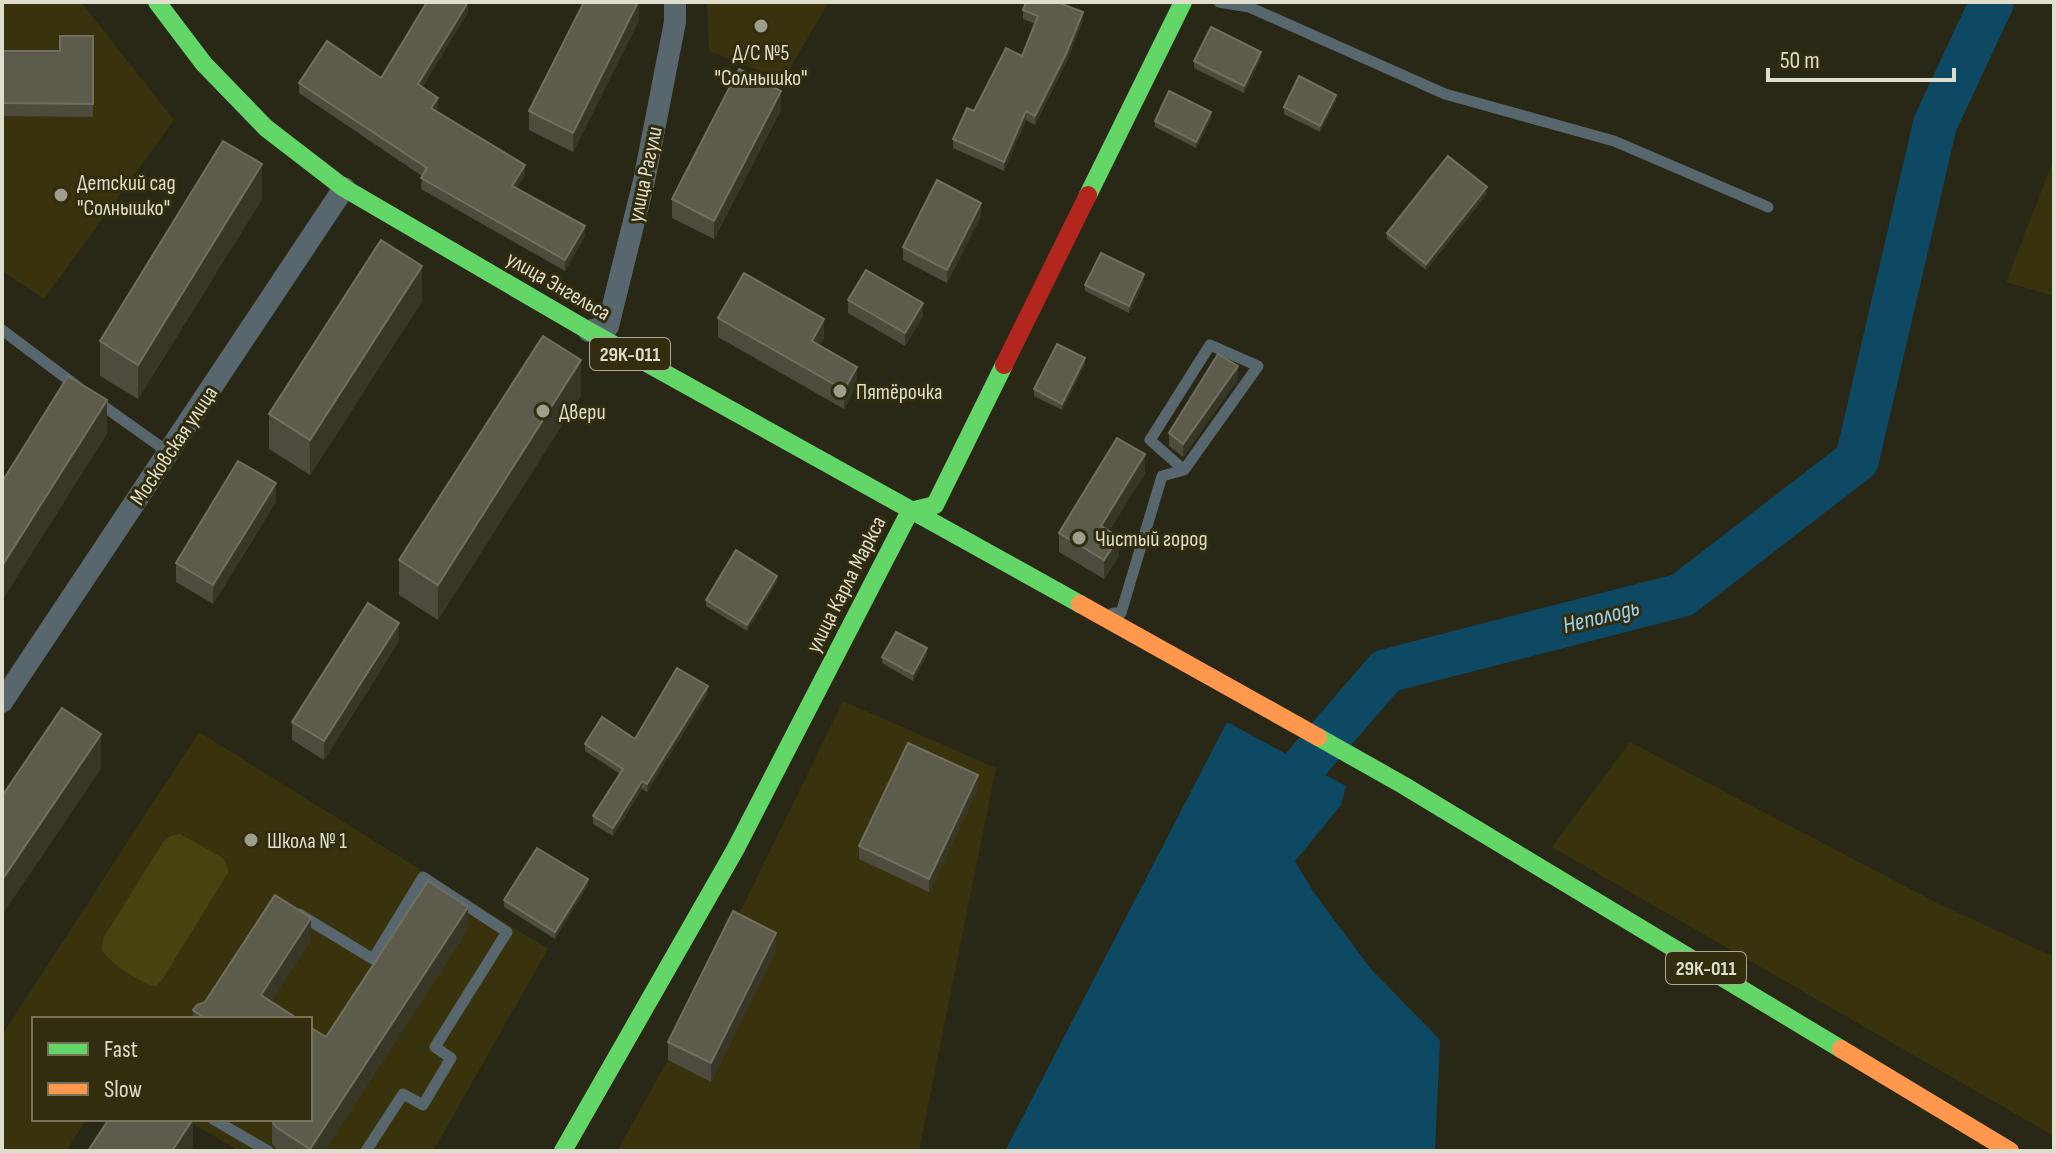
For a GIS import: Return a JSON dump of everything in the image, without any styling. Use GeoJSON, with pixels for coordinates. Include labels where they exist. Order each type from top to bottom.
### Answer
{"type":"FeatureCollection","features":[{"type":"Feature","properties":{"kind":"main road","name":"улица Энгельса"},"geometry":{"type":"LineString","coordinates":[[157,2],[204,64],[266,128],[344,188],[589,331],[1403,785],[2010,1151]]}},
{"type":"Feature","properties":{"kind":"main road","name":"улица Карла Маркса"},"geometry":{"type":"LineString","coordinates":[[563,1151],[735,850],[910,511],[935,505],[1183,2]]}},
{"type":"Feature","properties":{"kind":"street","name":"улица Рагули"},"geometry":{"type":"LineString","coordinates":[[589,331],[608,326],[644,181],[675,22],[675,2]]}},
{"type":"Feature","properties":{"kind":"street","name":"Московская улица"},"geometry":{"type":"LineString","coordinates":[[2,702],[344,188]]}},
{"type":"Feature","properties":{"kind":"lane"},"geometry":{"type":"LineString","coordinates":[[1219,2],[1249,7],[1445,94],[1614,141],[1768,207]]}},
{"type":"Feature","properties":{"kind":"lane"},"geometry":{"type":"LineString","coordinates":[[2,330],[168,452]]}},
{"type":"Feature","properties":{"kind":"lane"},"geometry":{"type":"LineString","coordinates":[[1097,614],[1121,613],[1162,476],[1184,470],[1258,366],[1210,345],[1150,440],[1184,470]]}},
{"type":"Feature","properties":{"kind":"lane"},"geometry":{"type":"LineString","coordinates":[[288,908],[373,959],[423,877],[507,932],[435,1047],[451,1058],[423,1105],[403,1094],[366,1151]]}},
{"type":"Feature","properties":{"kind":"lane"},"geometry":{"type":"LineString","coordinates":[[216,1121],[268,1151]]}},
{"type":"Feature","properties":{"kind":"shaded area","name":"Детский сад \"Солнышко\""},"geometry":{"type":"Polygon","coordinates":[[[2,2],[81,2],[174,120],[44,299],[2,271],[2,2]]]}},
{"type":"Feature","properties":{"kind":"shaded area","name":"Д/С №5 \"Солнышко\""},"geometry":{"type":"Polygon","coordinates":[[[707,2],[829,2],[783,80],[709,51],[707,2]]]}},
{"type":"Feature","properties":{"kind":"shaded area"},"geometry":{"type":"Polygon","coordinates":[[[2054,159],[2054,296],[2006,282],[2054,159]]]}},
{"type":"Feature","properties":{"kind":"shaded area"},"geometry":{"type":"Polygon","coordinates":[[[843,701],[996,768],[919,1151],[617,1151],[668,1060],[843,701]]]}},
{"type":"Feature","properties":{"kind":"shaded area","name":"Школа № 1"},"geometry":{"type":"Polygon","coordinates":[[[199,732],[548,949],[433,1151],[239,1151],[188,1121],[312,1121],[312,1017],[32,1017],[32,1121],[86,1121],[66,1151],[2,1151],[2,1035],[199,732]]]}},
{"type":"Feature","properties":{"kind":"shaded area"},"geometry":{"type":"Polygon","coordinates":[[[1630,742],[1939,904],[2054,957],[2054,1136],[1552,847],[1630,742]]]}},
{"type":"Feature","properties":{"kind":"shaded area"},"geometry":{"type":"Polygon","coordinates":[[[180,834],[223,858],[229,871],[156,986],[119,967],[106,956],[102,944],[163,842],[180,834]]]}},
{"type":"Feature","properties":{"kind":"water"},"geometry":{"type":"Polygon","coordinates":[[[1227,722],[1346,786],[1341,805],[1295,861],[1312,890],[1370,968],[1440,1040],[1435,1151],[1005,1151],[1227,722]]]}},
{"type":"Feature","properties":{"kind":"building"},"geometry":{"type":"Polygon","coordinates":[[[427,2],[468,2],[418,84],[438,98],[431,108],[525,165],[512,186],[585,226],[565,260],[421,178],[427,168],[299,83],[327,41],[381,78],[427,2]]]}},
{"type":"Feature","properties":{"kind":"building"},"geometry":{"type":"Polygon","coordinates":[[[584,2],[638,2],[573,133],[529,111],[584,2]]]}},
{"type":"Feature","properties":{"kind":"building"},"geometry":{"type":"Polygon","coordinates":[[[1026,2],[1057,2],[1083,12],[1035,116],[1026,111],[1004,162],[953,139],[967,108],[974,111],[1006,48],[1022,56],[1038,16],[1023,10],[1026,2]]]}},
{"type":"Feature","properties":{"kind":"building"},"geometry":{"type":"Polygon","coordinates":[[[1211,27],[1261,52],[1244,86],[1194,61],[1211,27]]]}},
{"type":"Feature","properties":{"kind":"building"},"geometry":{"type":"Polygon","coordinates":[[[60,36],[93,36],[93,104],[2,103],[2,51],[60,51],[60,36]]]}},
{"type":"Feature","properties":{"kind":"building"},"geometry":{"type":"Polygon","coordinates":[[[739,69],[781,91],[714,221],[672,199],[739,69]]]}},
{"type":"Feature","properties":{"kind":"building"},"geometry":{"type":"Polygon","coordinates":[[[1299,76],[1336,95],[1320,126],[1284,107],[1299,76]]]}},
{"type":"Feature","properties":{"kind":"building"},"geometry":{"type":"Polygon","coordinates":[[[1169,91],[1211,112],[1196,142],[1155,121],[1169,91]]]}},
{"type":"Feature","properties":{"kind":"building"},"geometry":{"type":"Polygon","coordinates":[[[223,141],[262,164],[138,365],[100,341],[223,141]]]}},
{"type":"Feature","properties":{"kind":"building"},"geometry":{"type":"Polygon","coordinates":[[[1448,156],[1487,187],[1426,264],[1387,233],[1448,156]]]}},
{"type":"Feature","properties":{"kind":"building"},"geometry":{"type":"Polygon","coordinates":[[[937,180],[981,203],[947,270],[903,247],[937,180]]]}},
{"type":"Feature","properties":{"kind":"building"},"geometry":{"type":"Polygon","coordinates":[[[381,240],[422,266],[310,440],[269,414],[381,240]]]}},
{"type":"Feature","properties":{"kind":"building"},"geometry":{"type":"Polygon","coordinates":[[[1101,253],[1144,274],[1129,306],[1085,285],[1101,253]]]}},
{"type":"Feature","properties":{"kind":"building"},"geometry":{"type":"Polygon","coordinates":[[[866,270],[923,303],[905,333],[848,300],[866,270]]]}},
{"type":"Feature","properties":{"kind":"building"},"geometry":{"type":"Polygon","coordinates":[[[744,273],[824,319],[812,341],[857,367],[844,390],[718,318],[744,273]]]}},
{"type":"Feature","properties":{"kind":"building"},"geometry":{"type":"Polygon","coordinates":[[[543,336],[581,360],[438,585],[399,560],[543,336]]]}},
{"type":"Feature","properties":{"kind":"building"},"geometry":{"type":"Polygon","coordinates":[[[1057,344],[1085,358],[1062,404],[1034,389],[1057,344]]]}},
{"type":"Feature","properties":{"kind":"building"},"geometry":{"type":"Polygon","coordinates":[[[1218,354],[1238,366],[1183,444],[1169,433],[1218,354]]]}},
{"type":"Feature","properties":{"kind":"building"},"geometry":{"type":"Polygon","coordinates":[[[68,376],[107,400],[2,566],[2,482],[68,376]]]}},
{"type":"Feature","properties":{"kind":"building"},"geometry":{"type":"Polygon","coordinates":[[[1117,438],[1145,454],[1101,526],[1119,537],[1104,560],[1059,533],[1117,438]]]}},
{"type":"Feature","properties":{"kind":"building"},"geometry":{"type":"Polygon","coordinates":[[[238,461],[276,483],[213,585],[176,563],[238,461]]]}},
{"type":"Feature","properties":{"kind":"building"},"geometry":{"type":"Polygon","coordinates":[[[736,550],[777,576],[747,625],[706,600],[736,550]]]}},
{"type":"Feature","properties":{"kind":"building"},"geometry":{"type":"Polygon","coordinates":[[[368,603],[399,623],[324,741],[292,722],[368,603]]]}},
{"type":"Feature","properties":{"kind":"building"},"geometry":{"type":"Polygon","coordinates":[[[896,632],[927,648],[913,674],[882,657],[896,632]]]}},
{"type":"Feature","properties":{"kind":"building"},"geometry":{"type":"Polygon","coordinates":[[[677,668],[708,686],[647,784],[642,781],[613,828],[593,816],[623,769],[585,744],[602,717],[635,739],[677,668]]]}},
{"type":"Feature","properties":{"kind":"building"},"geometry":{"type":"Polygon","coordinates":[[[62,708],[101,734],[2,880],[2,796],[62,708]]]}},
{"type":"Feature","properties":{"kind":"building"},"geometry":{"type":"Polygon","coordinates":[[[908,743],[978,775],[929,879],[859,846],[908,743]]]}},
{"type":"Feature","properties":{"kind":"building"},"geometry":{"type":"Polygon","coordinates":[[[537,848],[588,879],[555,932],[504,900],[537,848]]]}},
{"type":"Feature","properties":{"kind":"building"},"geometry":{"type":"Polygon","coordinates":[[[428,881],[468,907],[310,1149],[276,1127],[272,1121],[312,1121],[312,1028],[326,1037],[428,881]]]}},
{"type":"Feature","properties":{"kind":"building"},"geometry":{"type":"Polygon","coordinates":[[[275,895],[311,918],[261,995],[295,1017],[203,1017],[193,1010],[205,1002],[275,895]]]}},
{"type":"Feature","properties":{"kind":"building"},"geometry":{"type":"Polygon","coordinates":[[[733,911],[776,933],[711,1063],[668,1042],[733,911]]]}},
{"type":"Feature","properties":{"kind":"building"},"geometry":{"type":"Polygon","coordinates":[[[108,1121],[192,1121],[172,1151],[88,1151],[108,1121]]]}},
{"type":"Feature","properties":{"kind":"waterway","name":"Неполодь"},"geometry":{"type":"LineString","coordinates":[[1266,810],[1386,671],[1682,595],[1857,460],[1935,124],[1992,2]]}},
{"type":"Feature","properties":{"kind":"traffic: fast"},"geometry":{"type":"LineString","coordinates":[[157,2],[204,64],[266,128],[344,188],[589,331],[1080,604]]}},
{"type":"Feature","properties":{"kind":"traffic: fast"},"geometry":{"type":"LineString","coordinates":[[1088,195],[1183,2]]}},
{"type":"Feature","properties":{"kind":"traffic: fast"},"geometry":{"type":"LineString","coordinates":[[563,1151],[735,850],[910,511],[935,505],[1004,365]]}},
{"type":"Feature","properties":{"kind":"traffic: fast"},"geometry":{"type":"LineString","coordinates":[[1318,737],[1841,1049]]}},
{"type":"Feature","properties":{"kind":"traffic: slow"},"geometry":{"type":"LineString","coordinates":[[1080,604],[1318,737]]}},
{"type":"Feature","properties":{"kind":"traffic: slow"},"geometry":{"type":"LineString","coordinates":[[1841,1049],[2010,1151]]}},
{"type":"Feature","properties":{"kind":"traffic: jam"},"geometry":{"type":"LineString","coordinates":[[1004,365],[1088,195]]}},
{"type":"Feature","properties":{"kind":"place","name":"Д/С №5 \"Солнышко\""},"geometry":{"type":"Point","coordinates":[761,26]}},
{"type":"Feature","properties":{"kind":"place","name":"Детский сад \"Солнышко\""},"geometry":{"type":"Point","coordinates":[61,195]}},
{"type":"Feature","properties":{"kind":"place","name":"Пятёрочка"},"geometry":{"type":"Point","coordinates":[840,391]}},
{"type":"Feature","properties":{"kind":"place","name":"Двери"},"geometry":{"type":"Point","coordinates":[543,411]}},
{"type":"Feature","properties":{"kind":"place","name":"Чистый город"},"geometry":{"type":"Point","coordinates":[1079,538]}},
{"type":"Feature","properties":{"kind":"place","name":"Школа № 1"},"geometry":{"type":"Point","coordinates":[251,840]}}]}
